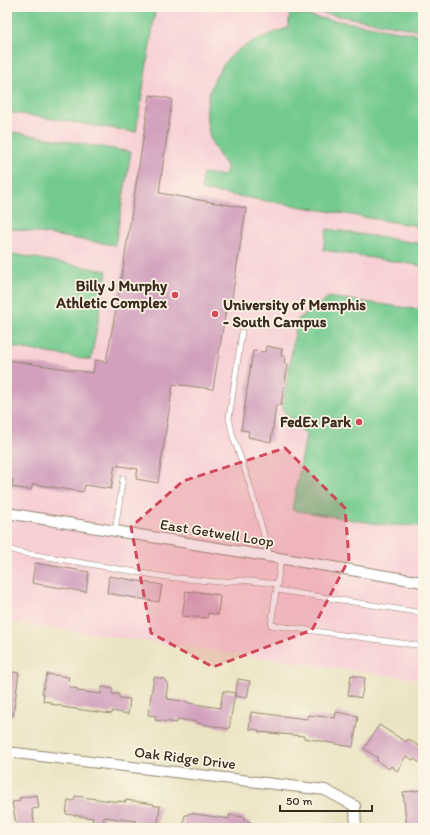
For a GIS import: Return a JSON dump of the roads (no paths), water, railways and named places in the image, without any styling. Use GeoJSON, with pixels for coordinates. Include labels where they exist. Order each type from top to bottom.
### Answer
{"type":"FeatureCollection","features":[{"type":"Feature","properties":{"kind":"street","name":"East Getwell Loop"},"geometry":{"type":"LineString","coordinates":[[8,514],[423,582]]}},
{"type":"Feature","properties":{"kind":"street","name":"Oak Ridge Drive"},"geometry":{"type":"LineString","coordinates":[[7,752],[325,790],[356,806],[356,828]]}},
{"type":"Feature","properties":{"kind":"lane"},"geometry":{"type":"LineString","coordinates":[[242,332],[229,418],[233,437],[249,482],[270,557]]}},
{"type":"Feature","properties":{"kind":"lane"},"geometry":{"type":"LineString","coordinates":[[115,531],[123,478]]}},
{"type":"Feature","properties":{"kind":"lane"},"geometry":{"type":"LineString","coordinates":[[7,532],[8,514]]}},
{"type":"Feature","properties":{"kind":"lane"},"geometry":{"type":"LineString","coordinates":[[7,545],[10,549],[18,552],[166,577],[220,582],[241,580],[278,584]]}},
{"type":"Feature","properties":{"kind":"lane"},"geometry":{"type":"LineString","coordinates":[[281,558],[271,625],[423,646]]}},
{"type":"Feature","properties":{"kind":"lane"},"geometry":{"type":"LineString","coordinates":[[277,590],[423,613]]}},
{"type":"Feature","properties":{"kind":"place","name":"Billy J Murphy Athletic Complex"},"geometry":{"type":"Point","coordinates":[175,295]}},
{"type":"Feature","properties":{"kind":"place","name":"University of Memphis - South Campus"},"geometry":{"type":"Point","coordinates":[215,314]}},
{"type":"Feature","properties":{"kind":"place","name":"FedEx Park"},"geometry":{"type":"Point","coordinates":[359,422]}}]}
